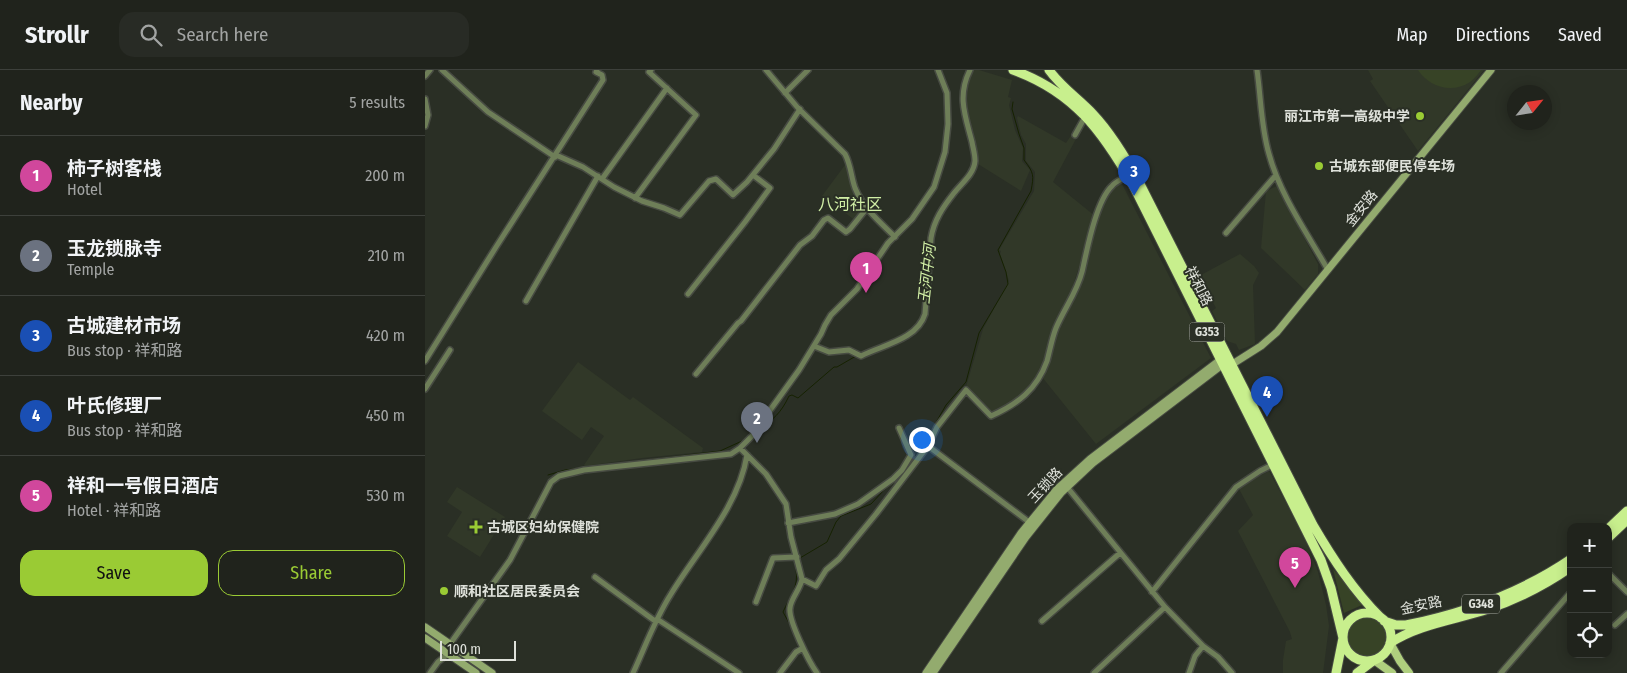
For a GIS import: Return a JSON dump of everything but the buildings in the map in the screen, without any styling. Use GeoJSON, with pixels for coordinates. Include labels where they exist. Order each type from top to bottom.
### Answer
{"type":"FeatureCollection","features":[{"type":"Feature","properties":{"kind":"highway","name":"祥和路"},"geometry":{"type":"LineString","coordinates":[[1013,70],[1024,72],[1065,98],[1086,116],[1108,142],[1128,175],[1323,543],[1352,586],[1383,619]]}},
{"type":"Feature","properties":{"kind":"highway","name":"祥和路"},"geometry":{"type":"LineString","coordinates":[[1049,71],[1093,114],[1119,147],[1139,182],[1325,569],[1343,638]]}},
{"type":"Feature","properties":{"kind":"highway"},"geometry":{"type":"LineString","coordinates":[[1043,84],[1048,78],[1049,71]]}},
{"type":"Feature","properties":{"kind":"highway"},"geometry":{"type":"LineString","coordinates":[[1612,525],[1627,511]]}},
{"type":"Feature","properties":{"kind":"highway"},"geometry":{"type":"LineString","coordinates":[[1612,534],[1627,520]]}},
{"type":"Feature","properties":{"kind":"highway","name":"金安路"},"geometry":{"type":"LineString","coordinates":[[1383,619],[1392,624],[1405,625],[1486,603],[1524,587],[1567,561]]}},
{"type":"Feature","properties":{"kind":"highway","name":"金安路"},"geometry":{"type":"LineString","coordinates":[[1390,644],[1401,636],[1418,629],[1488,609],[1513,599],[1540,586],[1569,568]]}},
{"type":"Feature","properties":{"kind":"highway","name":"G348"},"geometry":{"type":"LineString","coordinates":[[1336,673],[1346,625],[1355,616],[1368,613],[1383,619]]}},
{"type":"Feature","properties":{"kind":"highway"},"geometry":{"type":"LineString","coordinates":[[1383,619],[1390,633],[1390,644]]}},
{"type":"Feature","properties":{"kind":"highway"},"geometry":{"type":"LineString","coordinates":[[1343,638],[1345,647],[1353,657],[1361,661],[1374,660]]}},
{"type":"Feature","properties":{"kind":"highway","name":"G348"},"geometry":{"type":"LineString","coordinates":[[1357,673],[1385,654],[1390,644]]}},
{"type":"Feature","properties":{"kind":"main road"},"geometry":{"type":"LineString","coordinates":[[1390,644],[1409,673]]}},
{"type":"Feature","properties":{"kind":"main road"},"geometry":{"type":"LineString","coordinates":[[1374,660],[1392,673]]}},
{"type":"Feature","properties":{"kind":"street"},"geometry":{"type":"LineString","coordinates":[[425,76],[430,70]]}},
{"type":"Feature","properties":{"kind":"street"},"geometry":{"type":"LineString","coordinates":[[442,70],[488,112],[555,156],[583,167],[635,198],[664,208],[679,216],[711,180],[716,179],[733,195],[753,175],[774,149],[799,109]]}},
{"type":"Feature","properties":{"kind":"street"},"geometry":{"type":"LineString","coordinates":[[425,361],[603,80],[602,75],[596,72],[597,70]]}},
{"type":"Feature","properties":{"kind":"street"},"geometry":{"type":"LineString","coordinates":[[635,198],[696,115],[649,72],[651,70]]}},
{"type":"Feature","properties":{"kind":"street"},"geometry":{"type":"LineString","coordinates":[[766,70],[799,109],[845,154],[854,186],[867,208],[895,236]]}},
{"type":"Feature","properties":{"kind":"street"},"geometry":{"type":"LineString","coordinates":[[785,93],[808,70]]}},
{"type":"Feature","properties":{"kind":"street"},"geometry":{"type":"LineString","coordinates":[[449,644],[511,560],[554,479],[585,470],[731,454],[753,435],[754,427],[768,413],[788,387],[815,346],[831,314],[857,289],[889,243],[912,219],[934,187],[946,142],[948,114],[947,92],[938,70]]}},
{"type":"Feature","properties":{"kind":"street"},"geometry":{"type":"LineString","coordinates":[[815,346],[829,352],[849,350],[861,356],[907,335],[920,326],[925,314],[933,227],[941,210],[970,173],[975,162],[975,154],[963,106],[965,80],[971,70]]}},
{"type":"Feature","properties":{"kind":"street"},"geometry":{"type":"LineString","coordinates":[[1257,70],[1266,145],[1276,175],[1328,270]]}},
{"type":"Feature","properties":{"kind":"street","name":"金安路"},"geometry":{"type":"LineString","coordinates":[[1226,361],[1261,346],[1271,337],[1491,70]]}},
{"type":"Feature","properties":{"kind":"street"},"geometry":{"type":"LineString","coordinates":[[526,302],[600,177],[667,88]]}},
{"type":"Feature","properties":{"kind":"street"},"geometry":{"type":"LineString","coordinates":[[425,99],[428,115],[425,126]]}},
{"type":"Feature","properties":{"kind":"street"},"geometry":{"type":"LineString","coordinates":[[1075,134],[1086,116]]}},
{"type":"Feature","properties":{"kind":"street"},"geometry":{"type":"LineString","coordinates":[[688,294],[770,188],[753,175]]}},
{"type":"Feature","properties":{"kind":"street"},"geometry":{"type":"LineString","coordinates":[[802,579],[816,586],[826,570],[839,559],[876,514],[928,446],[937,427],[966,390],[991,416],[1022,399],[1033,388],[1043,370],[1056,328],[1068,307],[1081,274],[1100,208],[1111,186],[1128,175]]}},
{"type":"Feature","properties":{"kind":"street"},"geometry":{"type":"LineString","coordinates":[[1226,232],[1276,175]]}},
{"type":"Feature","properties":{"kind":"street"},"geometry":{"type":"LineString","coordinates":[[697,374],[800,245],[814,234],[824,220],[828,218],[846,232],[867,208]]}},
{"type":"Feature","properties":{"kind":"street"},"geometry":{"type":"LineString","coordinates":[[425,389],[450,350]]}},
{"type":"Feature","properties":{"kind":"street","name":"玉锁路"},"geometry":{"type":"LineString","coordinates":[[933,673],[1025,537],[1047,509],[1093,463],[1226,361]]}},
{"type":"Feature","properties":{"kind":"street","name":"玉锁路"},"geometry":{"type":"LineString","coordinates":[[926,673],[1029,522],[1057,489],[1090,459],[1226,361]]}},
{"type":"Feature","properties":{"kind":"street"},"geometry":{"type":"LineString","coordinates":[[788,523],[842,512],[858,504],[893,479],[902,470],[911,455],[899,428]]}},
{"type":"Feature","properties":{"kind":"street"},"geometry":{"type":"LineString","coordinates":[[928,446],[1029,522]]}},
{"type":"Feature","properties":{"kind":"street"},"geometry":{"type":"LineString","coordinates":[[740,448],[762,470],[786,504],[788,523],[802,579],[801,586],[792,602],[791,618],[806,656],[817,673]]}},
{"type":"Feature","properties":{"kind":"street"},"geometry":{"type":"LineString","coordinates":[[633,673],[656,620],[685,572],[719,524],[745,469],[747,455]]}},
{"type":"Feature","properties":{"kind":"street"},"geometry":{"type":"LineString","coordinates":[[1153,592],[1236,486],[1274,464]]}},
{"type":"Feature","properties":{"kind":"street"},"geometry":{"type":"LineString","coordinates":[[1067,488],[1165,607],[1203,646],[1218,657],[1232,673]]}},
{"type":"Feature","properties":{"kind":"street"},"geometry":{"type":"LineString","coordinates":[[1042,621],[1120,553]]}},
{"type":"Feature","properties":{"kind":"street"},"geometry":{"type":"LineString","coordinates":[[756,602],[773,558],[797,558]]}},
{"type":"Feature","properties":{"kind":"street"},"geometry":{"type":"LineString","coordinates":[[595,577],[656,620],[739,673]]}},
{"type":"Feature","properties":{"kind":"street"},"geometry":{"type":"LineString","coordinates":[[1612,577],[1627,592]]}},
{"type":"Feature","properties":{"kind":"street"},"geometry":{"type":"LineString","coordinates":[[1501,673],[1567,597]]}},
{"type":"Feature","properties":{"kind":"street"},"geometry":{"type":"LineString","coordinates":[[1094,673],[1165,607]]}},
{"type":"Feature","properties":{"kind":"street"},"geometry":{"type":"LineString","coordinates":[[1615,625],[1627,614]]}},
{"type":"Feature","properties":{"kind":"street"},"geometry":{"type":"LineString","coordinates":[[425,627],[492,673]]}},
{"type":"Feature","properties":{"kind":"street"},"geometry":{"type":"LineString","coordinates":[[425,638],[476,673]]}},
{"type":"Feature","properties":{"kind":"street"},"geometry":{"type":"LineString","coordinates":[[1189,673],[1193,661],[1203,646]]}},
{"type":"Feature","properties":{"kind":"street"},"geometry":{"type":"LineString","coordinates":[[780,673],[796,652],[803,648]]}},
{"type":"Feature","properties":{"kind":"street"},"geometry":{"type":"LineString","coordinates":[[430,673],[438,662],[448,654]]}},
{"type":"Feature","properties":{"kind":"shaded area"},"geometry":{"type":"Polygon","coordinates":[[[973,70],[1012,80],[1008,97],[1011,98],[1009,105],[1015,130],[1023,148],[1022,161],[1030,170],[1021,191],[978,164],[964,95],[966,82],[973,70]]]}},
{"type":"Feature","properties":{"kind":"shaded area","name":"丽江市第一高级中学"},"geometry":{"type":"Polygon","coordinates":[[[1368,70],[1484,70],[1418,151],[1370,81],[1373,79],[1368,70]]]}},
{"type":"Feature","properties":{"kind":"shaded area"},"geometry":{"type":"Polygon","coordinates":[[[1018,116],[1066,143],[1072,134],[1077,137],[1053,182],[1095,216],[1067,305],[1051,335],[1043,364],[1033,383],[1020,397],[1005,407],[992,412],[966,387],[983,329],[1009,281],[1000,254],[1001,251],[999,250],[1034,191],[1035,172],[1026,161],[1026,144],[1021,135],[1018,116]]]}},
{"type":"Feature","properties":{"kind":"shaded area"},"geometry":{"type":"Polygon","coordinates":[[[845,165],[850,168],[856,191],[852,196],[865,208],[856,221],[822,196],[845,165]]]}},
{"type":"Feature","properties":{"kind":"shaded area"},"geometry":{"type":"Polygon","coordinates":[[[1121,182],[1211,358],[1096,444],[1042,377],[1050,362],[1057,328],[1077,293],[1101,211],[1111,188],[1121,182]]]}},
{"type":"Feature","properties":{"kind":"shaded area"},"geometry":{"type":"Polygon","coordinates":[[[1277,186],[1318,264],[1318,274],[1305,290],[1261,248],[1266,191],[1277,186]]]}},
{"type":"Feature","properties":{"kind":"shaded area"},"geometry":{"type":"Polygon","coordinates":[[[1240,254],[1259,273],[1253,285],[1255,344],[1239,350],[1236,344],[1227,341],[1212,311],[1216,308],[1199,276],[1240,254]]]}},
{"type":"Feature","properties":{"kind":"shaded area"},"geometry":{"type":"Polygon","coordinates":[[[578,362],[630,400],[633,397],[703,448],[702,452],[585,466],[604,436],[591,427],[582,440],[542,411],[578,362]]]}},
{"type":"Feature","properties":{"kind":"shaded area"},"geometry":{"type":"Polygon","coordinates":[[[1269,471],[1303,534],[1318,572],[1329,626],[1323,673],[1283,673],[1286,641],[1292,639],[1290,632],[1238,531],[1253,515],[1238,487],[1269,471]]]}},
{"type":"Feature","properties":{"kind":"shaded area","name":"古城区妇幼保健院"},"geometry":{"type":"Polygon","coordinates":[[[457,487],[505,517],[480,557],[447,536],[462,512],[447,502],[457,487]]]}},
{"type":"Feature","properties":{"kind":"green space"},"geometry":{"type":"Polygon","coordinates":[[[1418,70],[1481,70],[1470,82],[1463,86],[1449,88],[1441,87],[1428,81],[1418,70]]]}},
{"type":"Feature","properties":{"kind":"green space"},"geometry":{"type":"Polygon","coordinates":[[[1333,569],[1362,603],[1362,605],[1344,613],[1333,569]]]}},
{"type":"Feature","properties":{"kind":"green space"},"geometry":{"type":"Polygon","coordinates":[[[1370,617],[1377,620],[1383,626],[1386,637],[1385,645],[1377,654],[1370,657],[1362,657],[1355,654],[1347,645],[1346,633],[1349,626],[1358,618],[1370,617]]]}},
{"type":"Feature","properties":{"kind":"waterway","name":"玉河中河"},"geometry":{"type":"LineString","coordinates":[[961,91],[967,70]]}},
{"type":"Feature","properties":{"kind":"waterway"},"geometry":{"type":"LineString","coordinates":[[800,558],[827,542],[836,522],[841,516],[871,504],[884,490],[899,479],[922,447],[946,405],[966,382],[979,333],[1008,284],[998,250],[1032,186],[1033,178],[1030,168],[1024,160],[1024,148],[1012,109],[1013,102]]}},
{"type":"Feature","properties":{"kind":"waterway","name":"玉河中河"},"geometry":{"type":"LineString","coordinates":[[958,184],[970,170]]}},
{"type":"Feature","properties":{"kind":"waterway","name":"玉河中河"},"geometry":{"type":"LineString","coordinates":[[933,224],[938,211],[945,201]]}},
{"type":"Feature","properties":{"kind":"waterway","name":"玉河中河"},"geometry":{"type":"LineString","coordinates":[[916,324],[921,317]]}},
{"type":"Feature","properties":{"kind":"waterway","name":"玉河中河"},"geometry":{"type":"LineString","coordinates":[[862,353],[905,334],[914,327]]}},
{"type":"Feature","properties":{"kind":"waterway","name":"玉河中河"},"geometry":{"type":"LineString","coordinates":[[758,430],[777,415],[789,396],[792,395],[798,398],[834,367],[856,356]]}},
{"type":"Feature","properties":{"kind":"waterway","name":"玉河中河"},"geometry":{"type":"LineString","coordinates":[[548,475],[565,470],[720,451],[742,441],[749,435]]}},
{"type":"Feature","properties":{"kind":"waterway"},"geometry":{"type":"LineString","coordinates":[[794,632],[783,612],[795,587],[796,569]]}},
{"type":"Feature","properties":{"kind":"place","name":"丽江市第一高级中学"},"geometry":{"type":"Point","coordinates":[1420,116]}},
{"type":"Feature","properties":{"kind":"place","name":"古城东部便民停车场"},"geometry":{"type":"Point","coordinates":[1319,166]}},
{"type":"Feature","properties":{"kind":"place","name":"古城建材市场"},"geometry":{"type":"Point","coordinates":[1134,196]}},
{"type":"Feature","properties":{"kind":"place","name":"柿子树客栈"},"geometry":{"type":"Point","coordinates":[866,293]}},
{"type":"Feature","properties":{"kind":"place","name":"叶氏修理厂"},"geometry":{"type":"Point","coordinates":[1267,417]}},
{"type":"Feature","properties":{"kind":"place","name":"玉龙锁脉寺"},"geometry":{"type":"Point","coordinates":[757,443]}},
{"type":"Feature","properties":{"kind":"place","name":"古城区妇幼保健院"},"geometry":{"type":"Point","coordinates":[476,527]}},
{"type":"Feature","properties":{"kind":"place","name":"祥和一号假日酒店"},"geometry":{"type":"Point","coordinates":[1295,588]}},
{"type":"Feature","properties":{"kind":"place","name":"顺和社区居民委员会"},"geometry":{"type":"Point","coordinates":[444,591]}},
{"type":"Feature","properties":{"kind":"district","name":"八河社区"},"geometry":{"type":"Point","coordinates":[850,204]}}]}
